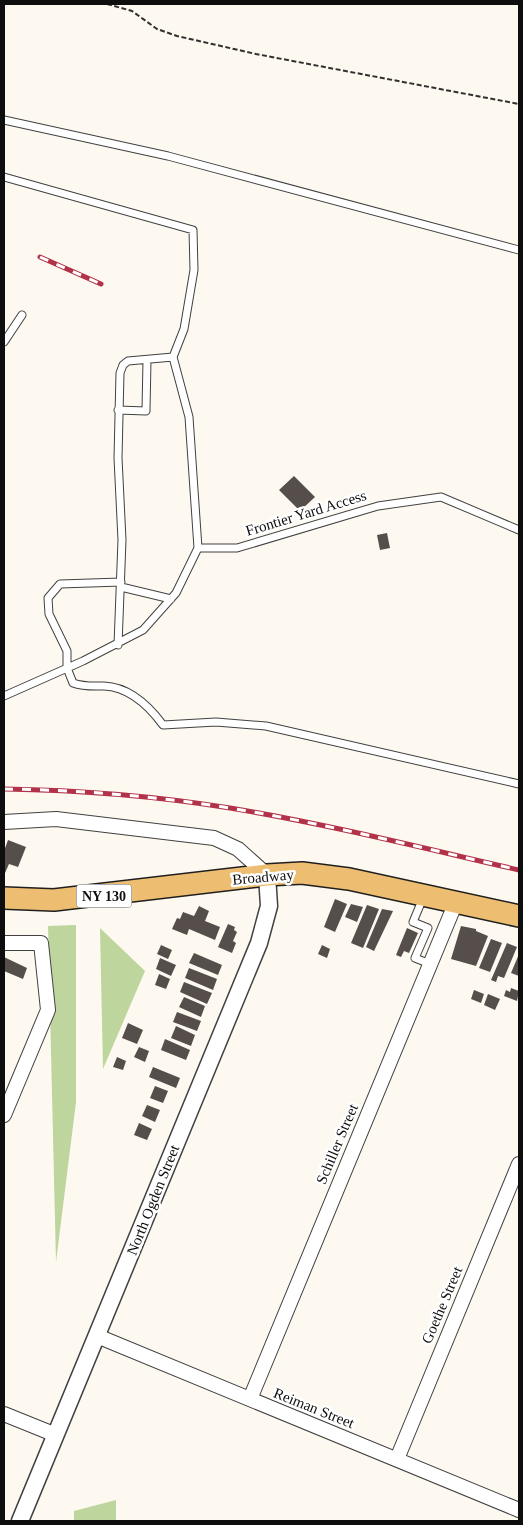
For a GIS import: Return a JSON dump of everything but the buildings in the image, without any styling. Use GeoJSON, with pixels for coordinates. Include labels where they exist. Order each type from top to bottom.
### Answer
{"type":"FeatureCollection","features":[{"type":"Feature","properties":{"kind":"main road","name":"Broadway"},"geometry":{"type":"LineString","coordinates":[[4,898],[62,899],[267,875],[302,873],[349,879],[519,916]]}},
{"type":"Feature","properties":{"kind":"street"},"geometry":{"type":"LineString","coordinates":[[4,822],[56,819],[214,838],[238,849],[267,875]]}},
{"type":"Feature","properties":{"kind":"street","name":"North Ogden Street"},"geometry":{"type":"LineString","coordinates":[[20,1521],[260,944],[269,906],[267,875]]}},
{"type":"Feature","properties":{"kind":"street","name":"Schiller Street"},"geometry":{"type":"LineString","coordinates":[[250,1399],[456,902]]}},
{"type":"Feature","properties":{"kind":"street"},"geometry":{"type":"LineString","coordinates":[[4,943],[41,943],[48,1010],[4,1115]]}},
{"type":"Feature","properties":{"kind":"street","name":"Goethe Street"},"geometry":{"type":"LineString","coordinates":[[397,1459],[519,1164]]}},
{"type":"Feature","properties":{"kind":"street","name":"Reiman Street"},"geometry":{"type":"LineString","coordinates":[[97,1336],[519,1510]]}},
{"type":"Feature","properties":{"kind":"street"},"geometry":{"type":"LineString","coordinates":[[4,1414],[56,1435]]}},
{"type":"Feature","properties":{"kind":"lane"},"geometry":{"type":"LineString","coordinates":[[4,120],[168,156],[519,250]]}},
{"type":"Feature","properties":{"kind":"lane"},"geometry":{"type":"LineString","coordinates":[[4,177],[193,230],[194,270],[184,329],[173,357],[189,417],[198,548],[176,593],[143,630],[118,645],[4,696]]}},
{"type":"Feature","properties":{"kind":"lane"},"geometry":{"type":"LineString","coordinates":[[4,342],[22,315]]}},
{"type":"Feature","properties":{"kind":"lane"},"geometry":{"type":"LineString","coordinates":[[118,645],[122,540],[118,410],[120,373],[123,365],[136,360],[173,357]]}},
{"type":"Feature","properties":{"kind":"lane"},"geometry":{"type":"LineString","coordinates":[[118,410],[146,411],[147,360]]}},
{"type":"Feature","properties":{"kind":"lane","name":"Frontier Yard Access"},"geometry":{"type":"LineString","coordinates":[[198,548],[237,548],[378,506],[441,496],[519,530]]}},
{"type":"Feature","properties":{"kind":"lane"},"geometry":{"type":"LineString","coordinates":[[171,598],[121,584],[68,583],[60,584],[51,591],[47,606],[67,651],[68,668],[73,684],[83,687],[106,686],[129,692],[150,708],[164,725],[216,722],[266,726],[519,784]]}},
{"type":"Feature","properties":{"kind":"lane"},"geometry":{"type":"LineString","coordinates":[[424,896],[413,922],[428,928],[415,958],[430,964]]}},
{"type":"Feature","properties":{"kind":"path"},"geometry":{"type":"LineString","coordinates":[[107,4],[132,11],[157,29],[177,36],[256,54],[519,104]]}},
{"type":"Feature","properties":{"kind":"green space"},"geometry":{"type":"Polygon","coordinates":[[[76,925],[76,1102],[56,1262],[48,926],[76,925]]]}},
{"type":"Feature","properties":{"kind":"green space"},"geometry":{"type":"Polygon","coordinates":[[[100,928],[145,971],[103,1069],[100,928]]]}},
{"type":"Feature","properties":{"kind":"green space"},"geometry":{"type":"Polygon","coordinates":[[[116,1500],[116,1521],[74,1521],[74,1511],[116,1500]]]}},
{"type":"Feature","properties":{"kind":"railway"},"geometry":{"type":"LineString","coordinates":[[40,257],[101,284]]}},
{"type":"Feature","properties":{"kind":"railway"},"geometry":{"type":"LineString","coordinates":[[4,789],[117,794],[230,808],[339,829],[519,870]]}}]}
